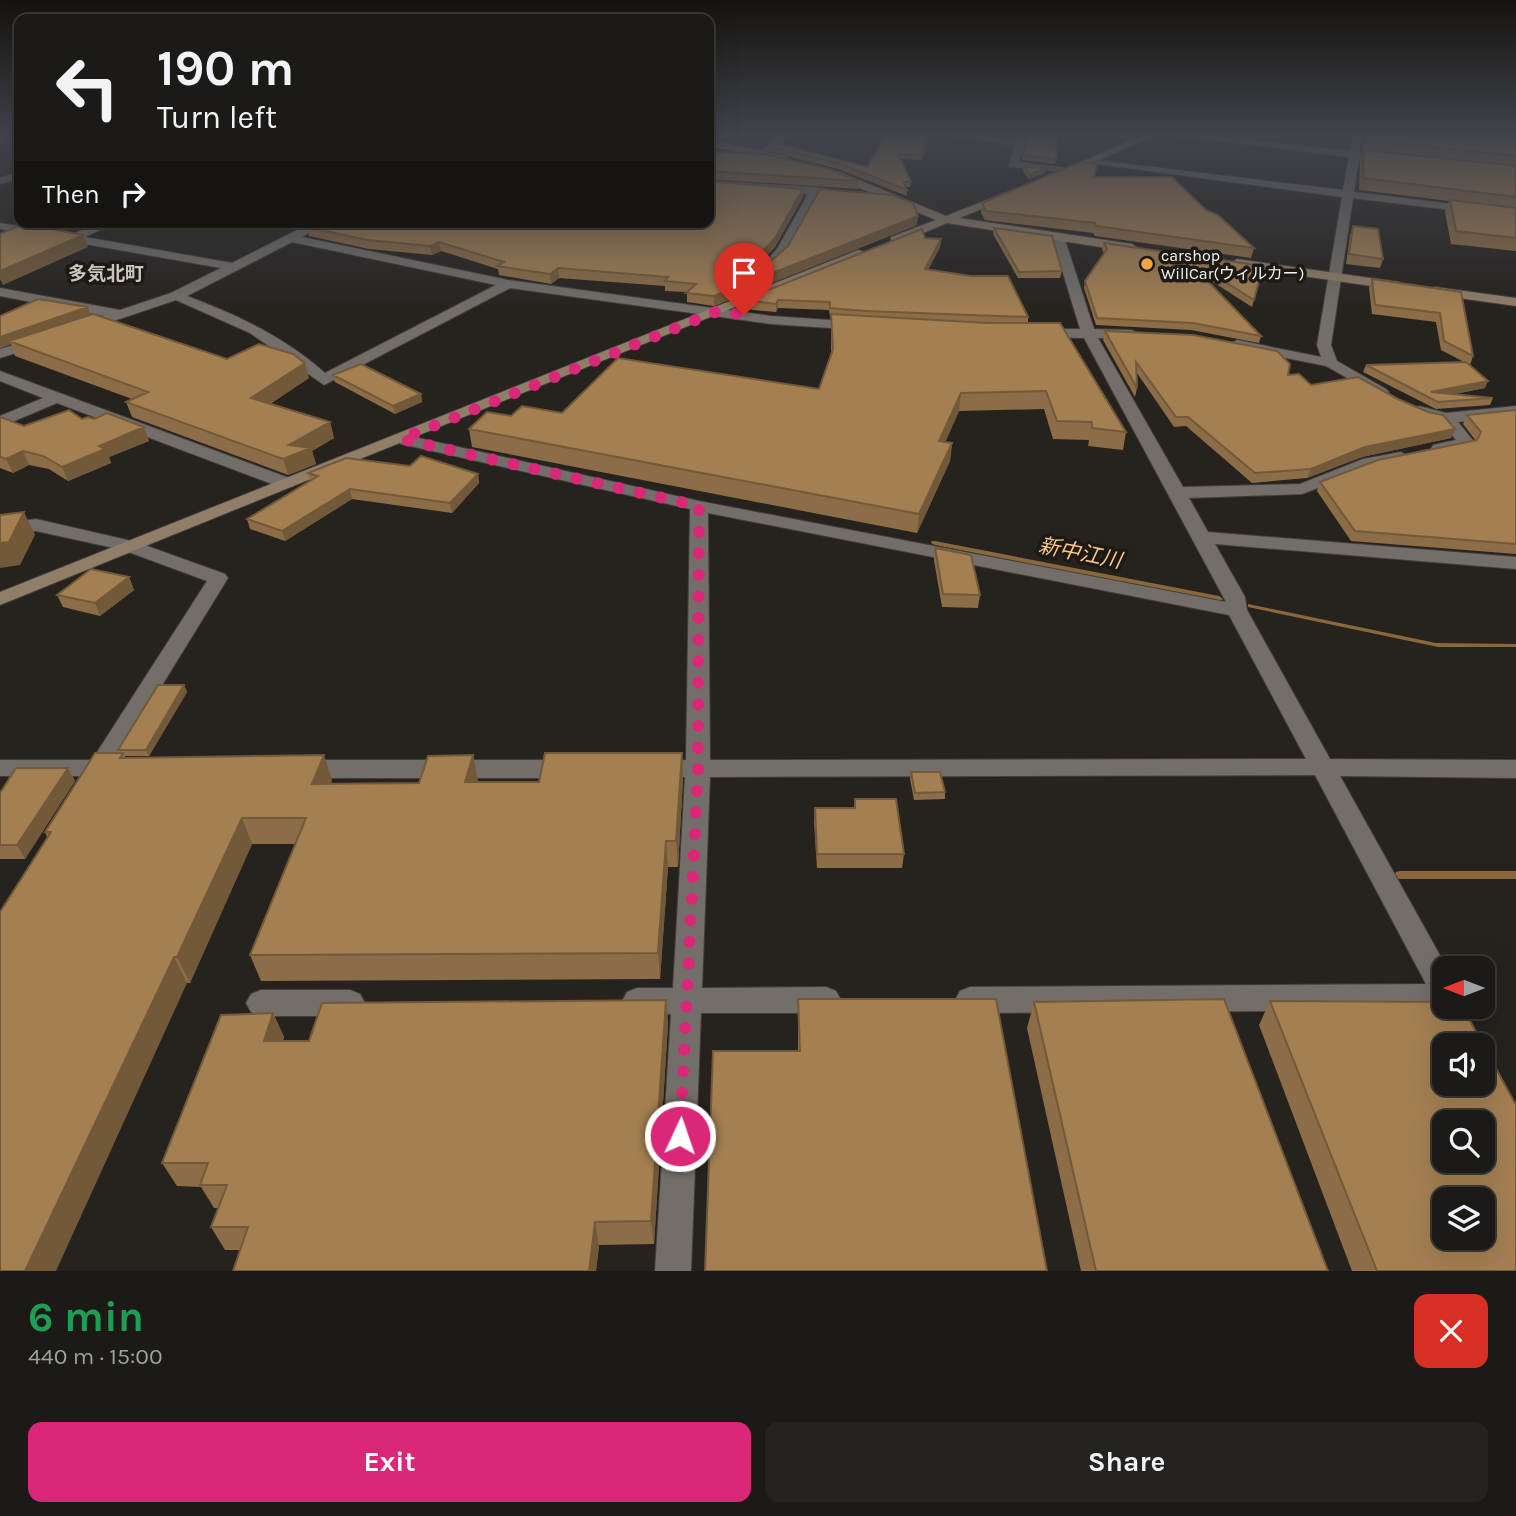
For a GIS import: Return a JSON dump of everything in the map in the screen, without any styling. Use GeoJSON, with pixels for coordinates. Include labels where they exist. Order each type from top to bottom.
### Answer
{"type":"FeatureCollection","features":[{"type":"Feature","properties":{"kind":"street"},"geometry":{"type":"LineString","coordinates":[[784,284],[756,278],[782,251],[812,195]]}},
{"type":"Feature","properties":{"kind":"street"},"geometry":{"type":"LineString","coordinates":[[869,195],[897,198]]}},
{"type":"Feature","properties":{"kind":"street"},"geometry":{"type":"LineString","coordinates":[[890,195],[947,220],[1141,249]]}},
{"type":"Feature","properties":{"kind":"street"},"geometry":{"type":"LineString","coordinates":[[0,599],[1006,195]]}},
{"type":"Feature","properties":{"kind":"street"},"geometry":{"type":"LineString","coordinates":[[1331,363],[1324,345],[1347,195]]}},
{"type":"Feature","properties":{"kind":"street"},"geometry":{"type":"LineString","coordinates":[[1358,195],[1516,215]]}},
{"type":"Feature","properties":{"kind":"street"},"geometry":{"type":"LineString","coordinates":[[0,226],[75,237],[234,267]]}},
{"type":"Feature","properties":{"kind":"street"},"geometry":{"type":"LineString","coordinates":[[75,237],[97,228]]}},
{"type":"Feature","properties":{"kind":"street"},"geometry":{"type":"LineString","coordinates":[[0,354],[176,296],[311,228]]}},
{"type":"Feature","properties":{"kind":"street"},"geometry":{"type":"LineString","coordinates":[[1058,237],[1088,331],[1235,597],[1237,610],[1432,971]]}},
{"type":"Feature","properties":{"kind":"street"},"geometry":{"type":"LineString","coordinates":[[292,238],[508,284],[771,320],[880,328]]}},
{"type":"Feature","properties":{"kind":"street"},"geometry":{"type":"LineString","coordinates":[[1224,261],[1516,302]]}},
{"type":"Feature","properties":{"kind":"street"},"geometry":{"type":"LineString","coordinates":[[176,296],[236,319],[295,353],[324,380],[508,284]]}},
{"type":"Feature","properties":{"kind":"street"},"geometry":{"type":"LineString","coordinates":[[0,292],[121,315]]}},
{"type":"Feature","properties":{"kind":"street"},"geometry":{"type":"LineString","coordinates":[[1026,333],[1088,331],[1153,335]]}},
{"type":"Feature","properties":{"kind":"street"},"geometry":{"type":"LineString","coordinates":[[1217,341],[1331,363],[1398,401],[1446,418],[1516,411]]}},
{"type":"Feature","properties":{"kind":"street"},"geometry":{"type":"LineString","coordinates":[[0,376],[53,399],[286,483]]}},
{"type":"Feature","properties":{"kind":"street"},"geometry":{"type":"LineString","coordinates":[[0,422],[53,399]]}},
{"type":"Feature","properties":{"kind":"street"},"geometry":{"type":"LineString","coordinates":[[1177,493],[1302,489],[1369,463],[1467,443],[1446,418]]}},
{"type":"Feature","properties":{"kind":"street"},"geometry":{"type":"LineString","coordinates":[[401,439],[699,506],[1237,610]]}},
{"type":"Feature","properties":{"kind":"street"},"geometry":{"type":"LineString","coordinates":[[673,1271],[698,769],[699,506]]}},
{"type":"Feature","properties":{"kind":"street"},"geometry":{"type":"LineString","coordinates":[[0,530],[36,525],[130,546],[218,578],[78,802]]}},
{"type":"Feature","properties":{"kind":"street"},"geometry":{"type":"LineString","coordinates":[[1202,537],[1516,563]]}},
{"type":"Feature","properties":{"kind":"street"},"geometry":{"type":"LineString","coordinates":[[0,768],[141,768]]}},
{"type":"Feature","properties":{"kind":"street"},"geometry":{"type":"LineString","coordinates":[[280,769],[586,769]]}},
{"type":"Feature","properties":{"kind":"street"},"geometry":{"type":"LineString","coordinates":[[628,769],[1516,769]]}},
{"type":"Feature","properties":{"kind":"street"},"geometry":{"type":"LineString","coordinates":[[604,1002],[852,1000]]}},
{"type":"Feature","properties":{"kind":"street"},"geometry":{"type":"LineString","coordinates":[[948,1000],[1432,1002]]}},
{"type":"Feature","properties":{"kind":"street"},"geometry":{"type":"LineString","coordinates":[[261,1003],[385,1003]]}},
{"type":"Feature","properties":{"kind":"shaded area"},"geometry":{"type":"Polygon","coordinates":[[[1248,604],[1436,643],[1516,644],[1516,647],[1438,647],[1248,607],[1248,604]]]}},
{"type":"Feature","properties":{"kind":"building"},"geometry":{"type":"Polygon","coordinates":[[[714,195],[799,195],[775,238],[748,267],[755,275],[788,246],[816,195],[894,195],[913,203],[918,216],[714,296],[686,293],[696,284],[665,281],[668,277],[558,268],[550,274],[497,266],[504,262],[439,242],[430,246],[367,240],[312,228],[714,228],[714,195]]]}},
{"type":"Feature","properties":{"kind":"building"},"geometry":{"type":"Polygon","coordinates":[[[1000,195],[1191,195],[1206,210],[1218,215],[1254,248],[1096,226],[1095,223],[986,211],[982,203],[1000,195]]]}},
{"type":"Feature","properties":{"kind":"building"},"geometry":{"type":"Polygon","coordinates":[[[1450,200],[1516,208],[1516,238],[1456,231],[1450,200]]]}},
{"type":"Feature","properties":{"kind":"building"},"geometry":{"type":"Polygon","coordinates":[[[1353,226],[1378,229],[1383,259],[1349,254],[1353,226]]]}},
{"type":"Feature","properties":{"kind":"building"},"geometry":{"type":"Polygon","coordinates":[[[14,228],[45,228],[83,235],[0,271],[0,234],[14,228]]]}},
{"type":"Feature","properties":{"kind":"building"},"geometry":{"type":"Polygon","coordinates":[[[994,228],[1052,236],[1062,271],[1019,272],[994,228]]]}},
{"type":"Feature","properties":{"kind":"building"},"geometry":{"type":"Polygon","coordinates":[[[922,229],[925,238],[941,239],[925,269],[971,276],[1008,276],[1028,317],[866,311],[830,308],[830,302],[778,300],[776,304],[743,300],[922,229]]]}},
{"type":"Feature","properties":{"kind":"building"},"geometry":{"type":"Polygon","coordinates":[[[1104,243],[1263,266],[1254,300],[1203,268],[1199,272],[1261,336],[1193,323],[1097,318],[1085,281],[1107,249],[1104,243]]]}},
{"type":"Feature","properties":{"kind":"building"},"geometry":{"type":"Polygon","coordinates":[[[1372,279],[1461,292],[1473,356],[1444,341],[1440,313],[1375,305],[1372,279]]]}},
{"type":"Feature","properties":{"kind":"building"},"geometry":{"type":"Polygon","coordinates":[[[38,299],[88,307],[0,337],[0,316],[38,299]]]}},
{"type":"Feature","properties":{"kind":"building"},"geometry":{"type":"Polygon","coordinates":[[[93,314],[227,359],[259,344],[293,354],[305,363],[251,398],[330,422],[289,445],[311,448],[283,459],[126,402],[148,392],[9,341],[93,314]]]}},
{"type":"Feature","properties":{"kind":"building"},"geometry":{"type":"Polygon","coordinates":[[[831,314],[987,323],[1060,323],[1126,432],[1092,428],[1092,422],[1057,421],[1046,391],[961,393],[939,441],[952,443],[919,514],[469,429],[487,412],[511,416],[522,406],[562,413],[618,358],[819,389],[833,349],[831,314]]]}},
{"type":"Feature","properties":{"kind":"building"},"geometry":{"type":"Polygon","coordinates":[[[1105,331],[1193,335],[1277,351],[1290,364],[1288,375],[1299,374],[1311,385],[1358,377],[1398,399],[1428,412],[1443,415],[1455,429],[1365,447],[1311,469],[1255,473],[1188,417],[1176,417],[1136,362],[1137,388],[1105,331]]]}},
{"type":"Feature","properties":{"kind":"building"},"geometry":{"type":"Polygon","coordinates":[[[1466,362],[1488,381],[1431,392],[1493,398],[1438,402],[1366,365],[1466,362]]]}},
{"type":"Feature","properties":{"kind":"building"},"geometry":{"type":"Polygon","coordinates":[[[361,364],[421,394],[393,406],[333,375],[361,364]]]}},
{"type":"Feature","properties":{"kind":"building"},"geometry":{"type":"Polygon","coordinates":[[[69,410],[82,419],[94,419],[107,413],[144,427],[99,446],[105,449],[62,467],[43,456],[23,451],[6,459],[0,457],[0,417],[24,426],[69,410]]]}},
{"type":"Feature","properties":{"kind":"building"},"geometry":{"type":"Polygon","coordinates":[[[1516,410],[1516,544],[1355,531],[1320,482],[1378,460],[1477,440],[1481,432],[1467,415],[1516,410]]]}},
{"type":"Feature","properties":{"kind":"building"},"geometry":{"type":"Polygon","coordinates":[[[421,456],[478,474],[450,503],[350,489],[282,531],[247,519],[318,476],[308,473],[346,458],[410,466],[421,456]]]}},
{"type":"Feature","properties":{"kind":"building"},"geometry":{"type":"Polygon","coordinates":[[[24,512],[9,542],[0,543],[0,515],[24,512]]]}},
{"type":"Feature","properties":{"kind":"building"},"geometry":{"type":"Polygon","coordinates":[[[935,548],[971,555],[980,595],[943,594],[935,548]]]}},
{"type":"Feature","properties":{"kind":"building"},"geometry":{"type":"Polygon","coordinates":[[[91,569],[129,577],[95,603],[57,595],[91,569]]]}},
{"type":"Feature","properties":{"kind":"building"},"geometry":{"type":"Polygon","coordinates":[[[158,685],[184,685],[146,750],[118,750],[158,685]]]}},
{"type":"Feature","properties":{"kind":"building"},"geometry":{"type":"Polygon","coordinates":[[[95,753],[123,753],[120,758],[324,755],[312,784],[419,783],[428,756],[473,755],[465,782],[539,782],[545,753],[682,753],[676,841],[666,841],[658,953],[250,955],[306,818],[242,818],[25,1271],[0,1271],[0,912],[51,832],[45,832],[95,753]]]}},
{"type":"Feature","properties":{"kind":"building"},"geometry":{"type":"Polygon","coordinates":[[[16,768],[68,768],[17,845],[0,845],[0,793],[16,768]]]}},
{"type":"Feature","properties":{"kind":"building"},"geometry":{"type":"Polygon","coordinates":[[[911,772],[940,772],[945,792],[915,793],[911,772]]]}},
{"type":"Feature","properties":{"kind":"building"},"geometry":{"type":"Polygon","coordinates":[[[855,799],[896,799],[904,854],[817,854],[815,808],[855,808],[855,799]]]}},
{"type":"Feature","properties":{"kind":"building"},"geometry":{"type":"Polygon","coordinates":[[[798,999],[996,999],[1047,1271],[705,1271],[713,1051],[800,1051],[798,999]]]}},
{"type":"Feature","properties":{"kind":"building"},"geometry":{"type":"Polygon","coordinates":[[[1224,999],[1328,1271],[1096,1271],[1034,1002],[1224,999]]]}},
{"type":"Feature","properties":{"kind":"building"},"geometry":{"type":"Polygon","coordinates":[[[666,1000],[651,1221],[595,1222],[589,1271],[233,1271],[248,1227],[211,1227],[227,1185],[200,1185],[208,1163],[162,1163],[221,1015],[273,1013],[264,1041],[309,1041],[322,1003],[666,1000]]]}},
{"type":"Feature","properties":{"kind":"building"},"geometry":{"type":"Polygon","coordinates":[[[1270,1001],[1432,1002],[1432,1019],[1469,1019],[1477,1033],[1432,1033],[1432,1096],[1495,1096],[1495,1066],[1516,1105],[1516,1271],[1377,1271],[1270,1001]]]}},
{"type":"Feature","properties":{"kind":"waterway","name":"新中江川"},"geometry":{"type":"LineString","coordinates":[[935,543],[1219,599]]}},
{"type":"Feature","properties":{"kind":"waterway"},"geometry":{"type":"LineString","coordinates":[[1400,875],[1516,875]]}},
{"type":"Feature","properties":{"kind":"place","name":"carshop WillCar(ウィルカー)"},"geometry":{"type":"Point","coordinates":[1147,264]}},
{"type":"Feature","properties":{"kind":"district","name":"多気北町"},"geometry":{"type":"Point","coordinates":[106,273]}},
{"type":"Feature","properties":{"kind":"route"},"geometry":{"type":"LineString","coordinates":[[680,1136],[698,769],[699,506],[401,439],[718,311],[744,315]]}}]}
